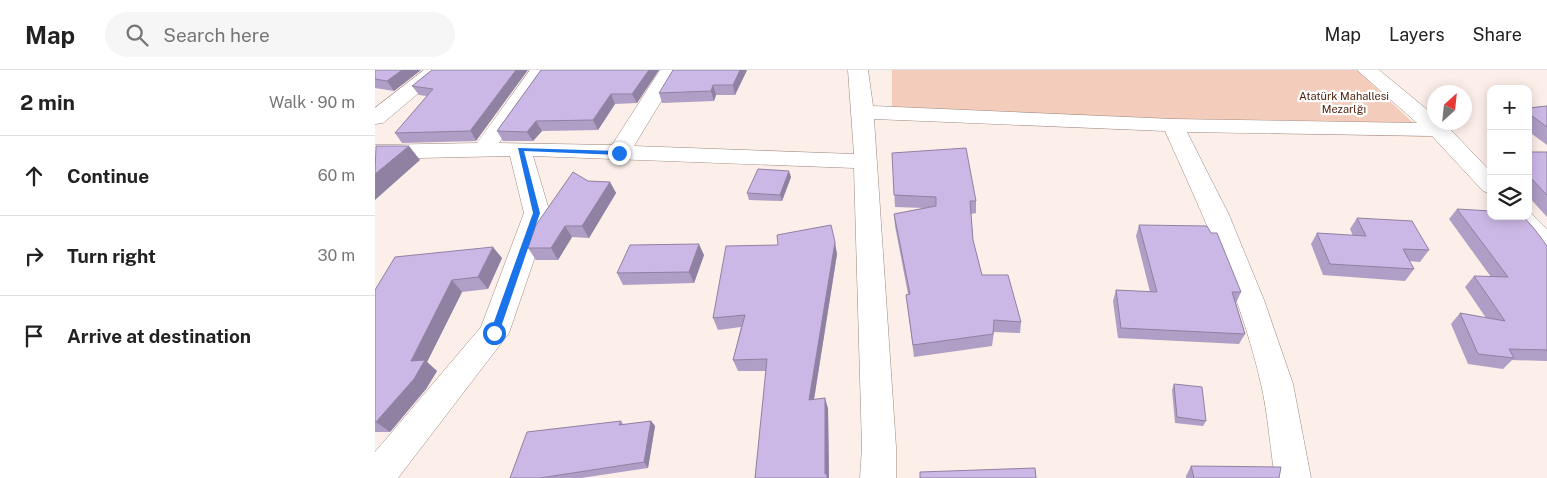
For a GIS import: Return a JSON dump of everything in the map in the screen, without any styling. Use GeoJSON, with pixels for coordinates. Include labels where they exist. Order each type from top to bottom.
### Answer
{"type":"FeatureCollection","features":[{"type":"Feature","properties":{"kind":"street"},"geometry":{"type":"LineString","coordinates":[[375,118],[436,70]]}},
{"type":"Feature","properties":{"kind":"street"},"geometry":{"type":"LineString","coordinates":[[483,150],[540,70]]}},
{"type":"Feature","properties":{"kind":"street"},"geometry":{"type":"LineString","coordinates":[[619,153],[670,70]]}},
{"type":"Feature","properties":{"kind":"street"},"geometry":{"type":"LineString","coordinates":[[858,70],[863,112],[879,447],[878,478]]}},
{"type":"Feature","properties":{"kind":"street"},"geometry":{"type":"LineString","coordinates":[[1367,70],[1427,121]]}},
{"type":"Feature","properties":{"kind":"street"},"geometry":{"type":"LineString","coordinates":[[863,112],[1173,125],[1427,130]]}},
{"type":"Feature","properties":{"kind":"street"},"geometry":{"type":"LineString","coordinates":[[1173,125],[1216,215],[1250,300],[1277,384],[1293,478]]}},
{"type":"Feature","properties":{"kind":"street"},"geometry":{"type":"LineString","coordinates":[[1438,130],[1487,182]]}},
{"type":"Feature","properties":{"kind":"street"},"geometry":{"type":"LineString","coordinates":[[376,478],[494,333],[537,213],[520,149]]}},
{"type":"Feature","properties":{"kind":"street"},"geometry":{"type":"LineString","coordinates":[[375,152],[520,149],[865,161]]}},
{"type":"Feature","properties":{"kind":"street"},"geometry":{"type":"LineString","coordinates":[[1523,220],[1547,245]]}},
{"type":"Feature","properties":{"kind":"green space","name":"Atatürk Mahallesi Mezarlğı"},"geometry":{"type":"Polygon","coordinates":[[[892,70],[1357,70],[1428,137],[1210,131],[892,108],[892,70]]]}},
{"type":"Feature","properties":{"kind":"building"},"geometry":{"type":"Polygon","coordinates":[[[375,70],[402,70],[387,81],[375,79],[375,70]]]}},
{"type":"Feature","properties":{"kind":"building"},"geometry":{"type":"Polygon","coordinates":[[[432,70],[516,70],[470,131],[395,133],[433,89],[412,86],[432,70]]]}},
{"type":"Feature","properties":{"kind":"building"},"geometry":{"type":"Polygon","coordinates":[[[541,70],[649,70],[632,94],[611,94],[593,120],[536,121],[527,132],[497,131],[541,70]]]}},
{"type":"Feature","properties":{"kind":"building"},"geometry":{"type":"Polygon","coordinates":[[[673,70],[740,70],[733,85],[713,85],[711,91],[659,93],[673,70]]]}},
{"type":"Feature","properties":{"kind":"building"},"geometry":{"type":"Polygon","coordinates":[[[1547,106],[1547,127],[1532,116],[1532,108],[1547,106]]]}},
{"type":"Feature","properties":{"kind":"building"},"geometry":{"type":"Polygon","coordinates":[[[376,146],[409,146],[375,174],[376,146]]]}},
{"type":"Feature","properties":{"kind":"building"},"geometry":{"type":"Polygon","coordinates":[[[966,148],[976,201],[970,201],[973,240],[982,275],[1008,275],[1021,322],[994,320],[993,334],[913,345],[906,295],[910,294],[894,214],[936,206],[936,197],[894,195],[892,153],[966,148]]]}},
{"type":"Feature","properties":{"kind":"building"},"geometry":{"type":"Polygon","coordinates":[[[1532,152],[1547,152],[1547,195],[1532,179],[1532,152]]]}},
{"type":"Feature","properties":{"kind":"building"},"geometry":{"type":"Polygon","coordinates":[[[758,169],[789,171],[780,195],[747,193],[758,169]]]}},
{"type":"Feature","properties":{"kind":"building"},"geometry":{"type":"Polygon","coordinates":[[[573,172],[588,181],[610,182],[582,226],[565,226],[551,248],[528,248],[536,225],[573,172]]]}},
{"type":"Feature","properties":{"kind":"building"},"geometry":{"type":"Polygon","coordinates":[[[1457,209],[1487,211],[1487,220],[1526,220],[1547,246],[1547,350],[1509,349],[1514,358],[1478,354],[1460,313],[1505,321],[1474,276],[1508,277],[1457,209]]]}},
{"type":"Feature","properties":{"kind":"building"},"geometry":{"type":"Polygon","coordinates":[[[1357,218],[1412,221],[1429,250],[1403,249],[1414,269],[1330,264],[1317,233],[1366,236],[1357,218]]]}},
{"type":"Feature","properties":{"kind":"building"},"geometry":{"type":"Polygon","coordinates":[[[831,225],[835,242],[809,400],[825,398],[825,474],[827,474],[827,478],[755,478],[767,359],[733,360],[745,315],[713,318],[726,246],[778,245],[777,235],[831,225]]]}},
{"type":"Feature","properties":{"kind":"building"},"geometry":{"type":"Polygon","coordinates":[[[1139,225],[1207,226],[1211,233],[1217,233],[1241,292],[1232,292],[1245,334],[1121,328],[1116,290],[1157,292],[1139,225]]]}},
{"type":"Feature","properties":{"kind":"building"},"geometry":{"type":"Polygon","coordinates":[[[699,244],[689,272],[617,273],[630,245],[699,244]]]}},
{"type":"Feature","properties":{"kind":"building"},"geometry":{"type":"Polygon","coordinates":[[[493,247],[478,277],[452,280],[411,361],[425,360],[414,379],[375,422],[375,290],[395,257],[493,247]]]}},
{"type":"Feature","properties":{"kind":"building"},"geometry":{"type":"Polygon","coordinates":[[[1174,384],[1202,387],[1206,421],[1177,417],[1174,384]]]}},
{"type":"Feature","properties":{"kind":"building"},"geometry":{"type":"Polygon","coordinates":[[[621,421],[619,425],[651,421],[644,462],[540,478],[510,478],[527,432],[621,421]]]}},
{"type":"Feature","properties":{"kind":"building"},"geometry":{"type":"Polygon","coordinates":[[[1191,466],[1281,467],[1279,478],[1194,478],[1191,466]]]}},
{"type":"Feature","properties":{"kind":"building"},"geometry":{"type":"Polygon","coordinates":[[[1035,468],[1036,478],[920,478],[920,472],[1035,468]]]}},
{"type":"Feature","properties":{"kind":"route"},"geometry":{"type":"LineString","coordinates":[[494,333],[537,213],[520,149],[619,153]]}}]}
